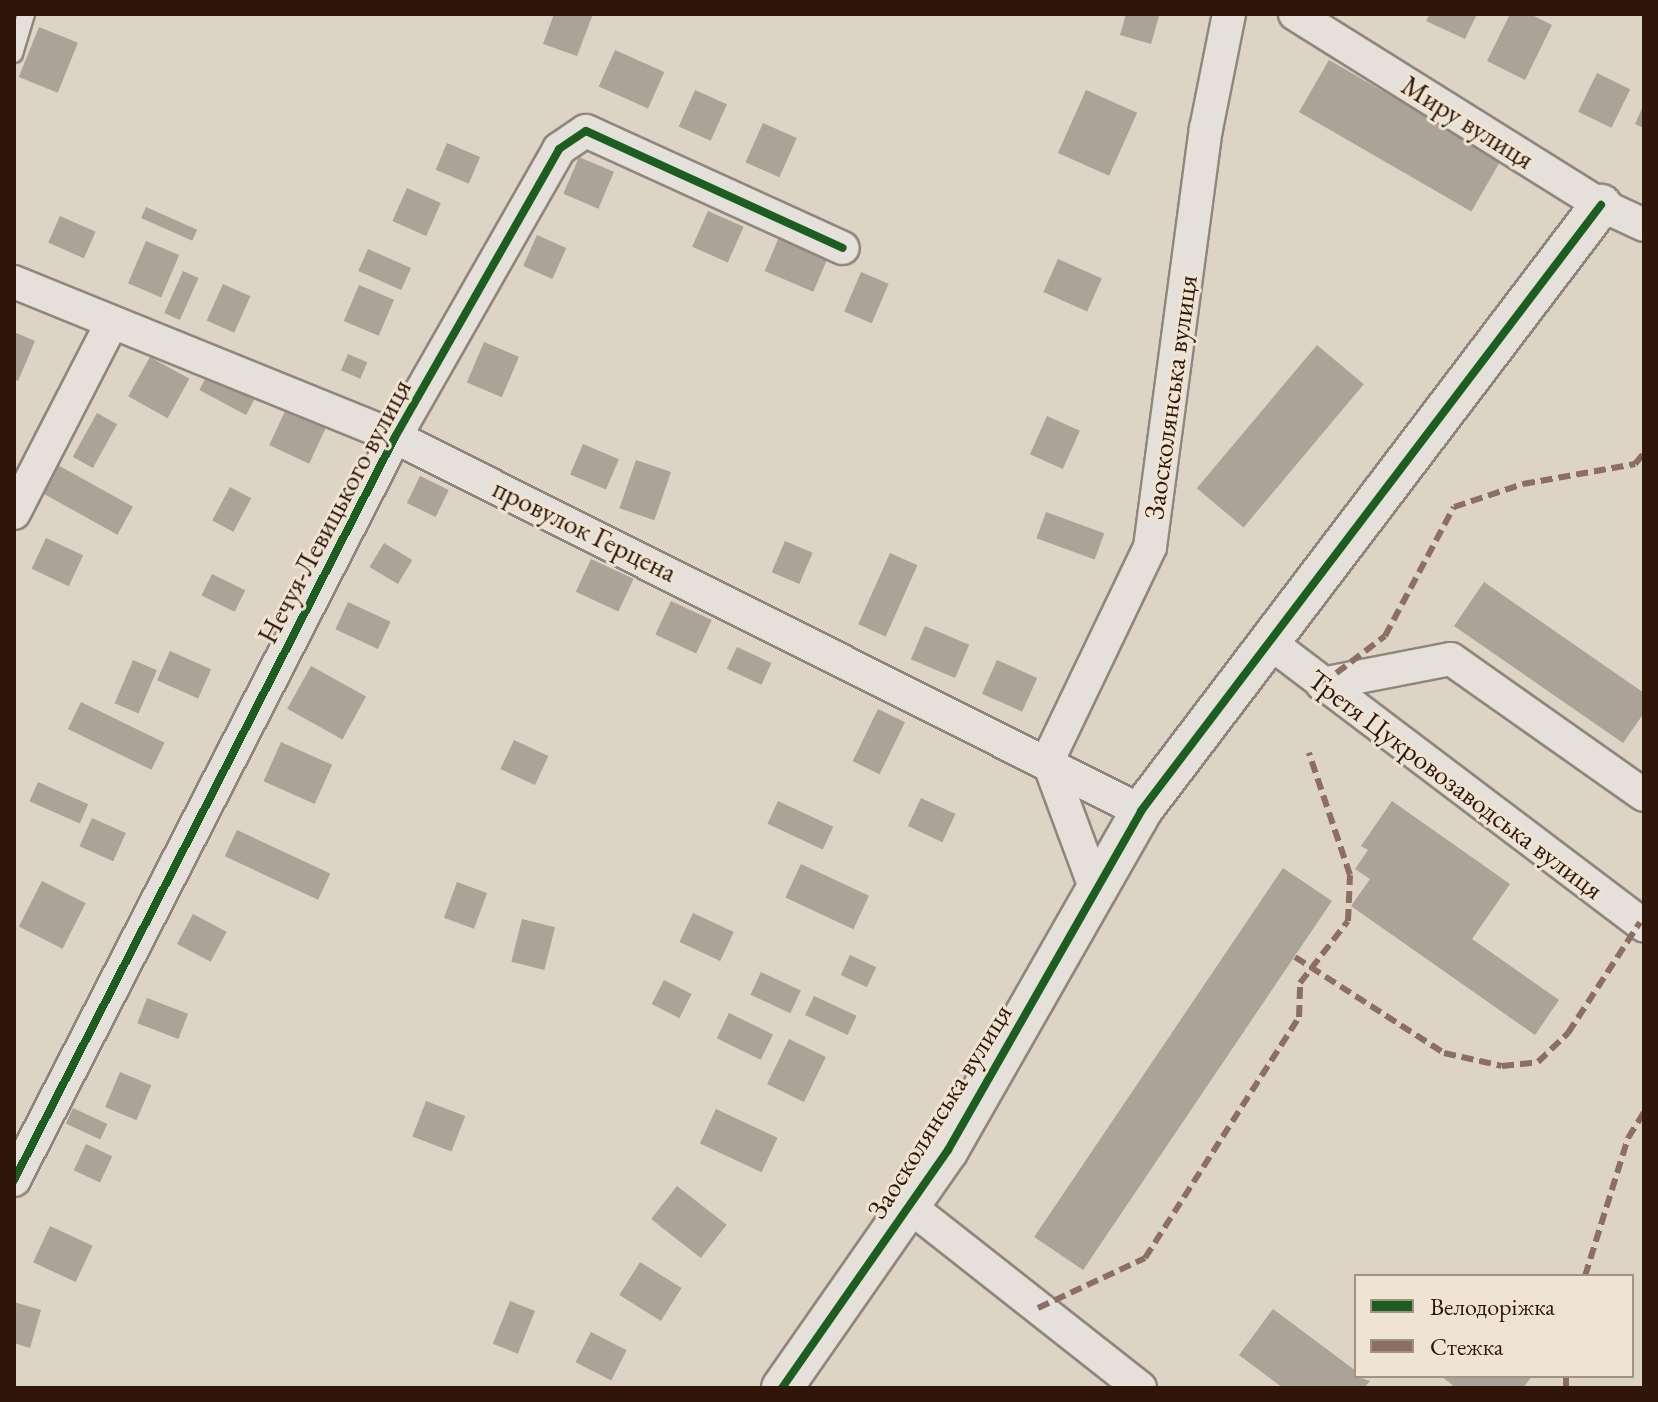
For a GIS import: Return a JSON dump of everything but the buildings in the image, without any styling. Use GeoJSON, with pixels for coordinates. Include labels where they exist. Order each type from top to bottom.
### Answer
{"type":"FeatureCollection","features":[{"type":"Feature","properties":{"kind":"street","name":"Заосколянська вулиця"},"geometry":{"type":"LineString","coordinates":[[1048,760],[1150,547],[1206,129],[1229,14]]}},
{"type":"Feature","properties":{"kind":"street","name":"Миру вулиця"},"geometry":{"type":"LineString","coordinates":[[1295,14],[1601,205],[1644,225]]}},
{"type":"Feature","properties":{"kind":"street","name":"Нечуя-Левицького вулиця"},"geometry":{"type":"LineString","coordinates":[[14,1180],[395,437],[559,149],[579,131],[843,248]]}},
{"type":"Feature","properties":{"kind":"street","name":"Заосколянська вулиця"},"geometry":{"type":"LineString","coordinates":[[782,1388],[948,1150],[1141,811],[1601,205]]}},
{"type":"Feature","properties":{"kind":"street","name":"провулок Герцена"},"geometry":{"type":"LineString","coordinates":[[14,282],[395,437],[1048,760],[1141,811]]}},
{"type":"Feature","properties":{"kind":"street"},"geometry":{"type":"LineString","coordinates":[[14,513],[111,324]]}},
{"type":"Feature","properties":{"kind":"street","name":"Третя Цукровозаводська вулиця"},"geometry":{"type":"LineString","coordinates":[[1269,642],[1644,926]]}},
{"type":"Feature","properties":{"kind":"street"},"geometry":{"type":"LineString","coordinates":[[1322,684],[1451,659],[1644,795]]}},
{"type":"Feature","properties":{"kind":"street"},"geometry":{"type":"LineString","coordinates":[[1048,760],[1096,890]]}},
{"type":"Feature","properties":{"kind":"street"},"geometry":{"type":"LineString","coordinates":[[909,1206],[1140,1388]]}},
{"type":"Feature","properties":{"kind":"lane"},"geometry":{"type":"LineString","coordinates":[[14,54],[26,14]]}},
{"type":"Feature","properties":{"kind":"marked path"},"geometry":{"type":"LineString","coordinates":[[1322,684],[1385,636],[1454,507],[1523,484],[1635,464],[1644,453]]}},
{"type":"Feature","properties":{"kind":"marked path"},"geometry":{"type":"LineString","coordinates":[[1038,1308],[1145,1258],[1299,1017],[1300,983],[1348,921],[1350,875],[1309,753]]}},
{"type":"Feature","properties":{"kind":"marked path"},"geometry":{"type":"LineString","coordinates":[[1295,957],[1444,1053],[1502,1066],[1538,1062],[1568,1033],[1640,922]]}},
{"type":"Feature","properties":{"kind":"marked path"},"geometry":{"type":"LineString","coordinates":[[1586,1274],[1628,1138],[1644,1112]]}},
{"type":"Feature","properties":{"kind":"marked path"},"geometry":{"type":"LineString","coordinates":[[1566,1378],[1566,1388]]}},
{"type":"Feature","properties":{"kind":"cycle path"},"geometry":{"type":"LineString","coordinates":[[14,1180],[395,437],[559,149],[586,131],[843,248]]}},
{"type":"Feature","properties":{"kind":"cycle path"},"geometry":{"type":"LineString","coordinates":[[782,1388],[948,1150],[1141,811],[1601,205]]}}]}
